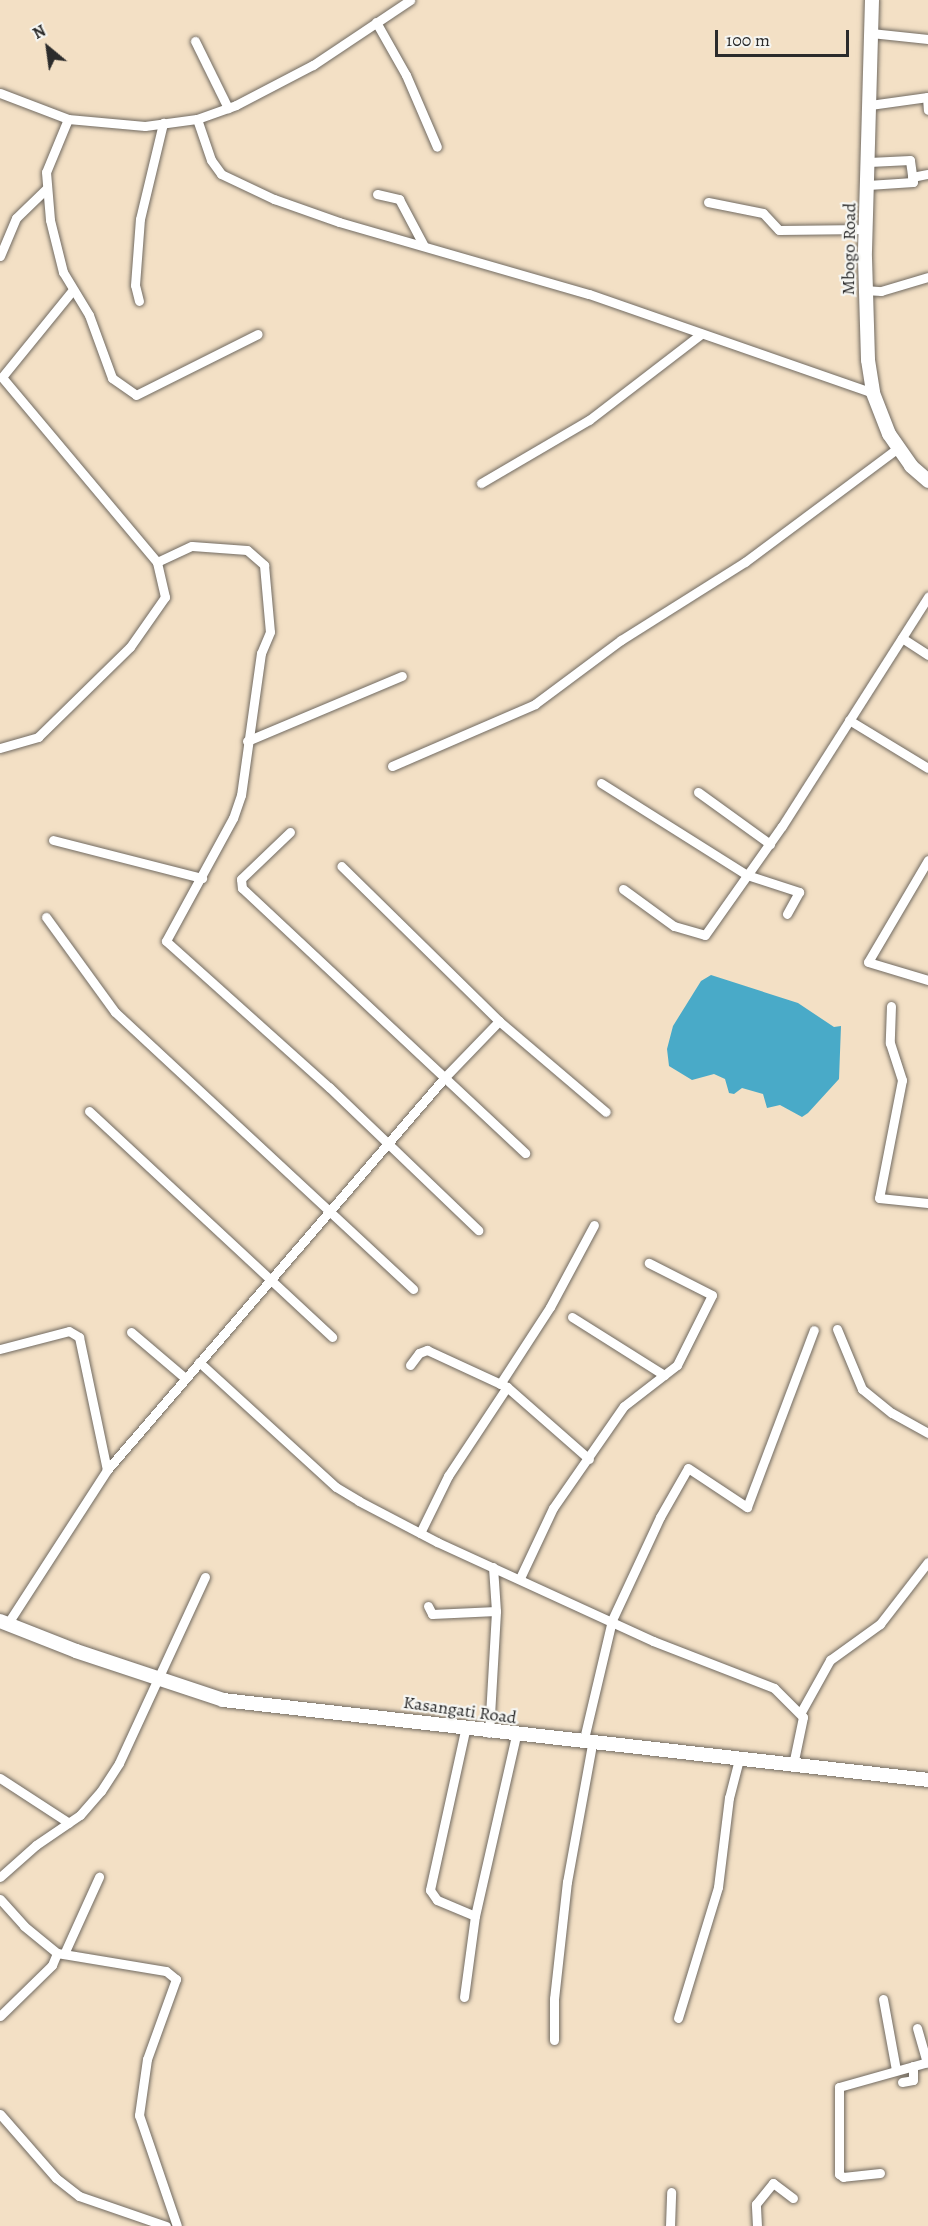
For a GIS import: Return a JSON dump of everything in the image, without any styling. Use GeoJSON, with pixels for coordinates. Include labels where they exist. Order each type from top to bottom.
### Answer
{"type":"FeatureCollection","features":[{"type":"Feature","properties":{"kind":"street"},"geometry":{"type":"LineString","coordinates":[[0,93],[69,119],[115,125],[197,119],[228,108],[313,65],[410,0]]}},
{"type":"Feature","properties":{"kind":"street","name":"Mbogo Road"},"geometry":{"type":"LineString","coordinates":[[872,0],[865,290],[873,393],[898,448],[928,481]]}},
{"type":"Feature","properties":{"kind":"street"},"geometry":{"type":"LineString","coordinates":[[376,22],[406,75],[437,147]]}},
{"type":"Feature","properties":{"kind":"street"},"geometry":{"type":"LineString","coordinates":[[871,33],[928,39]]}},
{"type":"Feature","properties":{"kind":"street"},"geometry":{"type":"LineString","coordinates":[[195,41],[228,108]]}},
{"type":"Feature","properties":{"kind":"street"},"geometry":{"type":"LineString","coordinates":[[870,105],[927,97],[928,110]]}},
{"type":"Feature","properties":{"kind":"street"},"geometry":{"type":"LineString","coordinates":[[69,119],[48,161],[46,189],[56,253],[72,291],[89,315],[108,371],[132,395],[258,334]]}},
{"type":"Feature","properties":{"kind":"street"},"geometry":{"type":"LineString","coordinates":[[197,119],[211,160],[234,182],[339,222],[589,294],[873,393]]}},
{"type":"Feature","properties":{"kind":"street"},"geometry":{"type":"LineString","coordinates":[[139,301],[135,279],[140,219],[163,123]]}},
{"type":"Feature","properties":{"kind":"street"},"geometry":{"type":"LineString","coordinates":[[868,184],[913,182],[910,160],[869,162]]}},
{"type":"Feature","properties":{"kind":"street"},"geometry":{"type":"LineString","coordinates":[[912,177],[928,174]]}},
{"type":"Feature","properties":{"kind":"street"},"geometry":{"type":"LineString","coordinates":[[0,256],[16,218],[46,189]]}},
{"type":"Feature","properties":{"kind":"street"},"geometry":{"type":"LineString","coordinates":[[377,195],[399,199],[424,246]]}},
{"type":"Feature","properties":{"kind":"street"},"geometry":{"type":"LineString","coordinates":[[708,202],[763,213],[782,231],[866,229]]}},
{"type":"Feature","properties":{"kind":"street"},"geometry":{"type":"LineString","coordinates":[[865,290],[881,291],[928,277]]}},
{"type":"Feature","properties":{"kind":"street"},"geometry":{"type":"LineString","coordinates":[[0,748],[38,737],[130,647],[165,597],[157,562],[3,379],[9,365],[72,291]]}},
{"type":"Feature","properties":{"kind":"street"},"geometry":{"type":"LineString","coordinates":[[481,483],[589,420],[701,334]]}},
{"type":"Feature","properties":{"kind":"street"},"geometry":{"type":"LineString","coordinates":[[392,766],[535,704],[621,640],[745,562],[898,448]]}},
{"type":"Feature","properties":{"kind":"street"},"geometry":{"type":"LineString","coordinates":[[157,562],[192,546],[247,550],[264,565],[270,632],[261,653],[241,795],[202,878],[167,935],[168,943],[329,1087],[478,1230]]}},
{"type":"Feature","properties":{"kind":"street"},"geometry":{"type":"LineString","coordinates":[[623,889],[674,926],[705,935],[770,844],[928,597]]}},
{"type":"Feature","properties":{"kind":"street"},"geometry":{"type":"LineString","coordinates":[[902,638],[928,655]]}},
{"type":"Feature","properties":{"kind":"street"},"geometry":{"type":"LineString","coordinates":[[247,741],[402,676]]}},
{"type":"Feature","properties":{"kind":"street"},"geometry":{"type":"LineString","coordinates":[[849,720],[928,768]]}},
{"type":"Feature","properties":{"kind":"street"},"geometry":{"type":"LineString","coordinates":[[601,783],[747,875],[799,892],[787,914]]}},
{"type":"Feature","properties":{"kind":"street"},"geometry":{"type":"LineString","coordinates":[[698,792],[770,844]]}},
{"type":"Feature","properties":{"kind":"street"},"geometry":{"type":"LineString","coordinates":[[290,832],[241,879],[242,888],[525,1153]]}},
{"type":"Feature","properties":{"kind":"street"},"geometry":{"type":"LineString","coordinates":[[53,840],[202,878]]}},
{"type":"Feature","properties":{"kind":"street"},"geometry":{"type":"LineString","coordinates":[[928,860],[868,962],[928,980]]}},
{"type":"Feature","properties":{"kind":"street"},"geometry":{"type":"LineString","coordinates":[[341,866],[499,1021],[606,1112]]}},
{"type":"Feature","properties":{"kind":"street"},"geometry":{"type":"LineString","coordinates":[[46,916],[115,1012],[413,1289]]}},
{"type":"Feature","properties":{"kind":"street"},"geometry":{"type":"LineString","coordinates":[[891,1006],[890,1043],[902,1080],[879,1198],[928,1203]]}},
{"type":"Feature","properties":{"kind":"street"},"geometry":{"type":"LineString","coordinates":[[4,1622],[107,1470],[445,1077],[499,1021]]}},
{"type":"Feature","properties":{"kind":"street"},"geometry":{"type":"LineString","coordinates":[[89,1111],[332,1337]]}},
{"type":"Feature","properties":{"kind":"street"},"geometry":{"type":"LineString","coordinates":[[420,1533],[448,1476],[550,1307],[594,1225]]}},
{"type":"Feature","properties":{"kind":"street"},"geometry":{"type":"LineString","coordinates":[[520,1578],[553,1508],[624,1406],[664,1375],[688,1349],[712,1295],[649,1263]]}},
{"type":"Feature","properties":{"kind":"street"},"geometry":{"type":"LineString","coordinates":[[572,1317],[664,1375]]}},
{"type":"Feature","properties":{"kind":"street"},"geometry":{"type":"LineString","coordinates":[[837,1329],[862,1389],[892,1413],[928,1433]]}},
{"type":"Feature","properties":{"kind":"street"},"geometry":{"type":"LineString","coordinates":[[554,2040],[554,1999],[567,1882],[588,1744],[612,1620],[660,1517],[688,1468],[747,1507],[814,1330]]}},
{"type":"Feature","properties":{"kind":"street"},"geometry":{"type":"LineString","coordinates":[[0,1349],[69,1331],[80,1337],[107,1470]]}},
{"type":"Feature","properties":{"kind":"street"},"geometry":{"type":"LineString","coordinates":[[131,1332],[185,1378]]}},
{"type":"Feature","properties":{"kind":"street"},"geometry":{"type":"LineString","coordinates":[[410,1365],[418,1353],[427,1350],[503,1386],[589,1459]]}},
{"type":"Feature","properties":{"kind":"street"},"geometry":{"type":"LineString","coordinates":[[199,1362],[336,1487],[420,1533],[612,1620],[653,1641],[763,1681],[801,1712],[803,1719],[793,1766]]}},
{"type":"Feature","properties":{"kind":"street"},"geometry":{"type":"LineString","coordinates":[[801,1712],[830,1660],[880,1624],[928,1562]]}},
{"type":"Feature","properties":{"kind":"street"},"geometry":{"type":"LineString","coordinates":[[489,1733],[496,1611],[493,1567]]}},
{"type":"Feature","properties":{"kind":"street"},"geometry":{"type":"LineString","coordinates":[[0,1877],[69,1823],[101,1791],[119,1763],[205,1576]]}},
{"type":"Feature","properties":{"kind":"street"},"geometry":{"type":"LineString","coordinates":[[428,1606],[432,1614],[496,1611]]}},
{"type":"Feature","properties":{"kind":"street","name":"Kasangati Road"},"geometry":{"type":"LineString","coordinates":[[4,1622],[75,1651],[223,1700],[466,1726],[489,1733],[928,1780]]}},
{"type":"Feature","properties":{"kind":"street"},"geometry":{"type":"LineString","coordinates":[[466,1726],[430,1890],[437,1900],[475,1916]]}},
{"type":"Feature","properties":{"kind":"street"},"geometry":{"type":"LineString","coordinates":[[464,1996],[475,1916],[516,1736]]}},
{"type":"Feature","properties":{"kind":"street"},"geometry":{"type":"LineString","coordinates":[[678,2018],[718,1887],[729,1798],[738,1759]]}},
{"type":"Feature","properties":{"kind":"street"},"geometry":{"type":"LineString","coordinates":[[0,1778],[69,1823]]}},
{"type":"Feature","properties":{"kind":"street"},"geometry":{"type":"LineString","coordinates":[[0,2016],[61,1954],[99,1877]]}},
{"type":"Feature","properties":{"kind":"street"},"geometry":{"type":"LineString","coordinates":[[0,1899],[24,1926],[61,1954],[166,1971],[176,1978],[147,2059],[139,2115],[177,2226]]}},
{"type":"Feature","properties":{"kind":"street"},"geometry":{"type":"LineString","coordinates":[[883,1999],[896,2070]]}},
{"type":"Feature","properties":{"kind":"street"},"geometry":{"type":"LineString","coordinates":[[880,2173],[843,2177],[839,2174],[837,2094],[842,2085],[927,2062],[917,2028]]}},
{"type":"Feature","properties":{"kind":"street"},"geometry":{"type":"LineString","coordinates":[[902,2082],[913,2080],[913,2066]]}},
{"type":"Feature","properties":{"kind":"street"},"geometry":{"type":"LineString","coordinates":[[0,2114],[56,2178],[79,2196],[166,2226]]}},
{"type":"Feature","properties":{"kind":"street"},"geometry":{"type":"LineString","coordinates":[[757,2226],[756,2204],[773,2183],[793,2198]]}},
{"type":"Feature","properties":{"kind":"street"},"geometry":{"type":"LineString","coordinates":[[670,2226],[671,2192]]}},
{"type":"Feature","properties":{"kind":"water"},"geometry":{"type":"Polygon","coordinates":[[[711,975],[798,1003],[834,1027],[841,1026],[839,1079],[808,1113],[802,1117],[780,1105],[767,1108],[763,1094],[742,1088],[734,1094],[729,1093],[725,1079],[714,1074],[692,1080],[669,1066],[667,1049],[673,1026],[701,981],[711,975]]]}}]}
